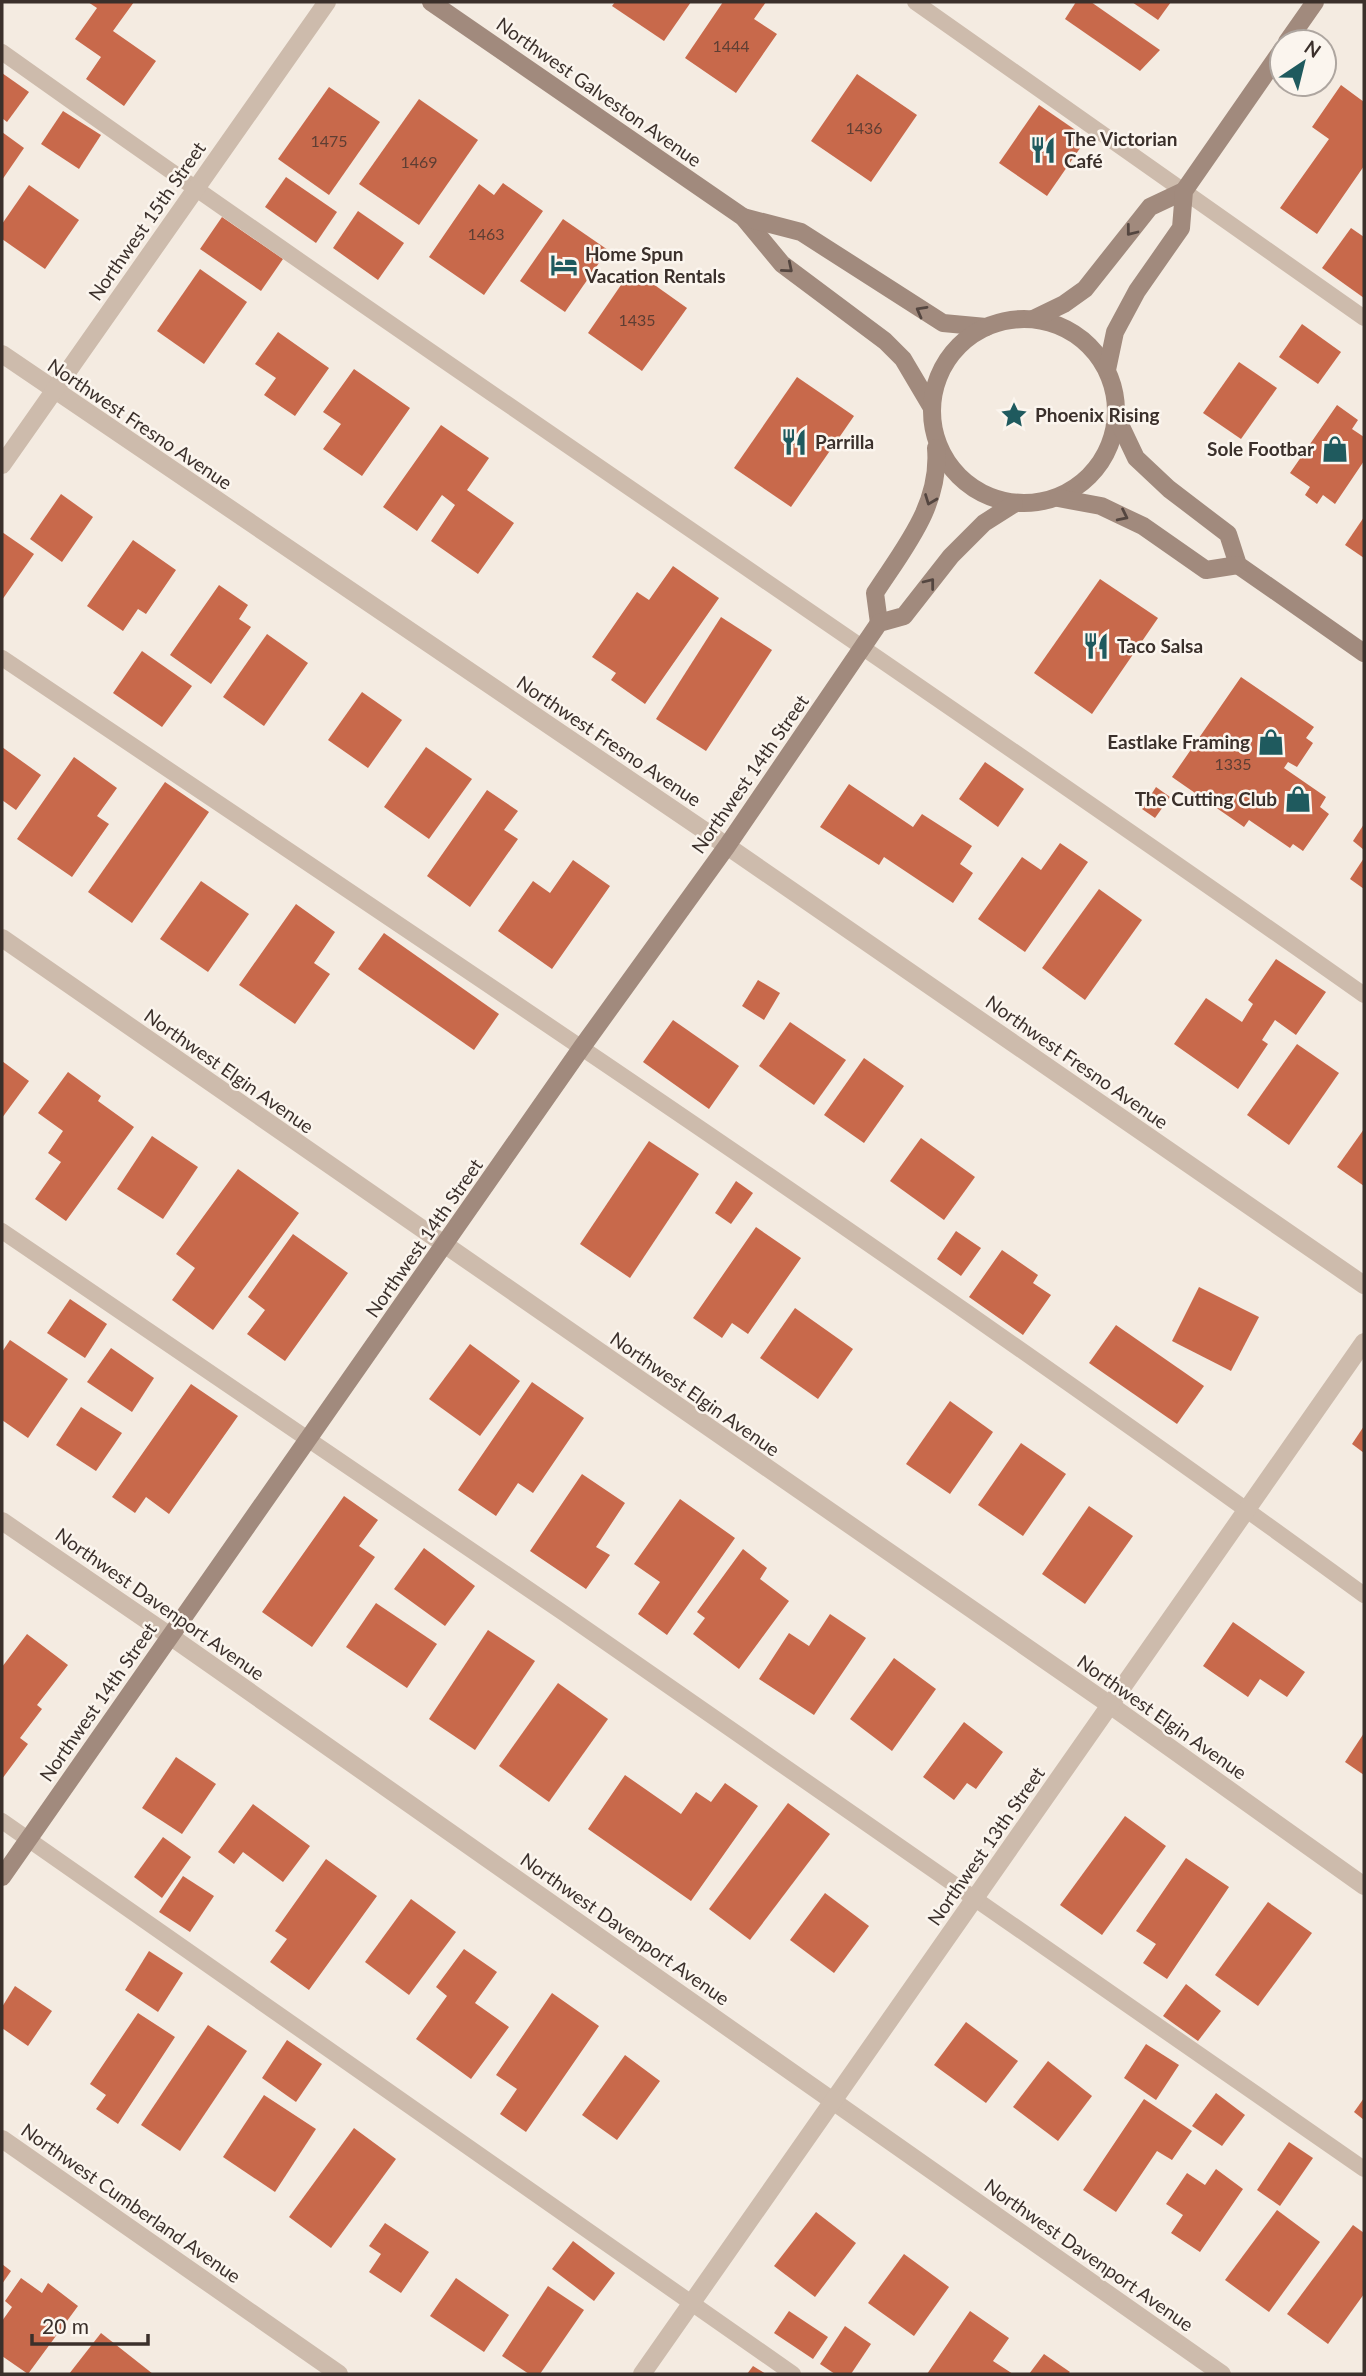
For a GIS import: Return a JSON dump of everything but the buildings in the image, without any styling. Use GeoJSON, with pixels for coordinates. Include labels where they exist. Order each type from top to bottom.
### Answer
{"type":"FeatureCollection","features":[{"type":"Feature","properties":{"kind":"street","name":"Northwest 15th Street"},"geometry":{"type":"LineString","coordinates":[[2,465],[327,2]]}},
{"type":"Feature","properties":{"kind":"street","name":"Northwest Galveston Avenue"},"geometry":{"type":"LineString","coordinates":[[430,2],[743,217],[782,264],[885,341],[903,359],[932,408]]}},
{"type":"Feature","properties":{"kind":"street"},"geometry":{"type":"LineString","coordinates":[[1297,28],[1315,2]]}},
{"type":"Feature","properties":{"kind":"street"},"geometry":{"type":"LineString","coordinates":[[1033,319],[1064,304],[1085,289],[1150,207],[1184,191],[1268,70]]}},
{"type":"Feature","properties":{"kind":"street"},"geometry":{"type":"LineString","coordinates":[[1107,370],[1115,332],[1137,291],[1181,228],[1184,191]]}},
{"type":"Feature","properties":{"kind":"street","name":"Northwest Galveston Avenue"},"geometry":{"type":"LineString","coordinates":[[743,217],[800,232],[943,323],[986,327]]}},
{"type":"Feature","properties":{"kind":"street"},"geometry":{"type":"LineString","coordinates":[[1014,503],[984,523],[951,556],[904,616],[879,623],[875,593],[916,530],[933,494],[937,467],[932,408],[936,383],[947,360],[964,340],[986,327],[1009,320],[1033,319],[1057,325],[1077,335],[1094,351],[1107,370],[1115,393],[1116,418],[1112,442],[1100,465],[1081,485],[1058,498]]}},
{"type":"Feature","properties":{"kind":"street","name":"Northwest Fresno Avenue"},"geometry":{"type":"LineString","coordinates":[[2,354],[727,846],[1364,1285]]}},
{"type":"Feature","properties":{"kind":"street"},"geometry":{"type":"LineString","coordinates":[[1116,418],[1136,458],[1169,489],[1228,534],[1238,565],[1364,653]]}},
{"type":"Feature","properties":{"kind":"street"},"geometry":{"type":"LineString","coordinates":[[934,433],[946,461],[966,483],[992,498],[1014,503],[1058,498],[1101,506],[1143,526],[1206,570],[1238,565]]}},
{"type":"Feature","properties":{"kind":"street","name":"Northwest 14th Street"},"geometry":{"type":"LineString","coordinates":[[2,1877],[582,1046],[727,846],[879,623]]}},
{"type":"Feature","properties":{"kind":"street","name":"Northwest Elgin Avenue"},"geometry":{"type":"LineString","coordinates":[[2,938],[444,1247],[1110,1705],[1364,1886]]}},
{"type":"Feature","properties":{"kind":"street","name":"Northwest 13th Street"},"geometry":{"type":"LineString","coordinates":[[642,2374],[1364,1342]]}},
{"type":"Feature","properties":{"kind":"street","name":"Northwest Davenport Avenue"},"geometry":{"type":"LineString","coordinates":[[2,1521],[1222,2374]]}},
{"type":"Feature","properties":{"kind":"street","name":"Northwest Cumberland Avenue"},"geometry":{"type":"LineString","coordinates":[[2,2139],[339,2374]]}},
{"type":"Feature","properties":{"kind":"lane"},"geometry":{"type":"LineString","coordinates":[[915,2],[1364,318]]}},
{"type":"Feature","properties":{"kind":"lane"},"geometry":{"type":"LineString","coordinates":[[2,52],[194,190],[864,646],[1364,995]]}},
{"type":"Feature","properties":{"kind":"lane"},"geometry":{"type":"LineString","coordinates":[[2,658],[582,1046],[1248,1510],[1364,1595]]}},
{"type":"Feature","properties":{"kind":"lane"},"geometry":{"type":"LineString","coordinates":[[2,1231],[308,1442],[562,1612],[1364,2169]]}},
{"type":"Feature","properties":{"kind":"lane"},"geometry":{"type":"LineString","coordinates":[[2,1821],[793,2374]]}},
{"type":"Feature","properties":{"kind":"place","name":"The Victorian Café"},"geometry":{"type":"Point","coordinates":[1043,150]}},
{"type":"Feature","properties":{"kind":"place","name":"Home Spun Vacation Rentals"},"geometry":{"type":"Point","coordinates":[564,265]}},
{"type":"Feature","properties":{"kind":"place","name":"Phoenix Rising"},"geometry":{"type":"Point","coordinates":[1014,415]}},
{"type":"Feature","properties":{"kind":"place","name":"Parrilla"},"geometry":{"type":"Point","coordinates":[794,442]}},
{"type":"Feature","properties":{"kind":"place","name":"Sole Footbar"},"geometry":{"type":"Point","coordinates":[1335,449]}},
{"type":"Feature","properties":{"kind":"place","name":"Taco Salsa"},"geometry":{"type":"Point","coordinates":[1096,646]}},
{"type":"Feature","properties":{"kind":"place","name":"Eastlake Framing"},"geometry":{"type":"Point","coordinates":[1271,742]}},
{"type":"Feature","properties":{"kind":"place","name":"The Cutting Club"},"geometry":{"type":"Point","coordinates":[1298,799]}}]}
